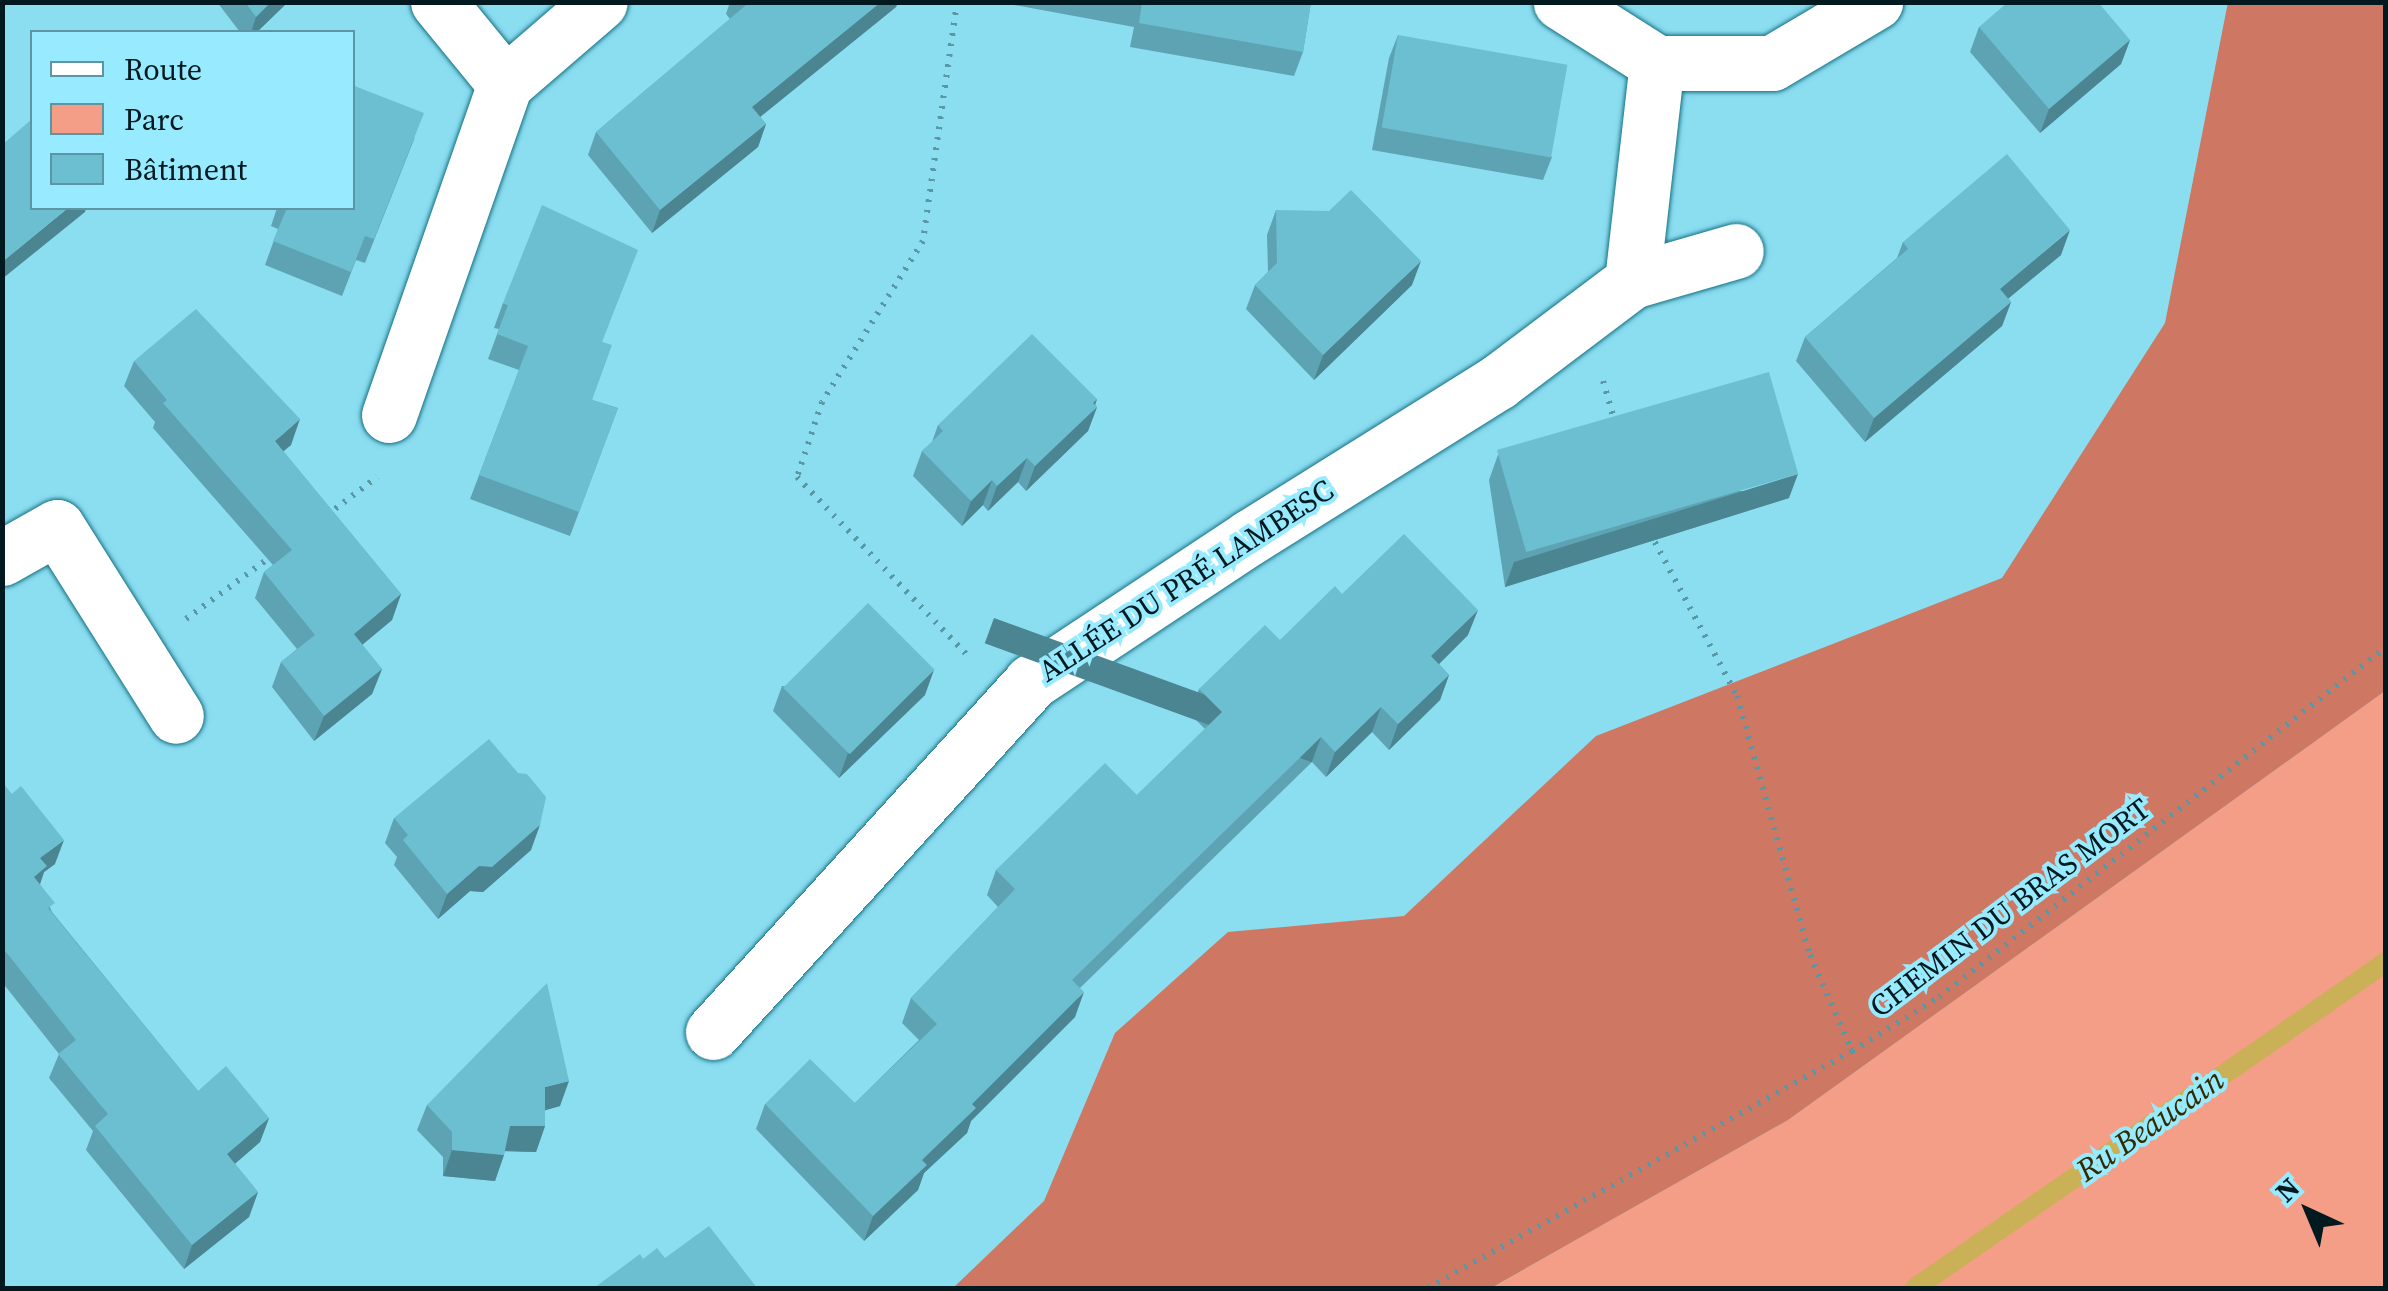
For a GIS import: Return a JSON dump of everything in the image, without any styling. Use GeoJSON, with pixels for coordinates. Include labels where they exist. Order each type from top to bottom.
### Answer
{"type":"FeatureCollection","features":[{"type":"Feature","properties":{"kind":"street"},"geometry":{"type":"LineString","coordinates":[[438,2],[505,84]]}},
{"type":"Feature","properties":{"kind":"street"},"geometry":{"type":"LineString","coordinates":[[389,415],[505,84],[600,2]]}},
{"type":"Feature","properties":{"kind":"street"},"geometry":{"type":"LineString","coordinates":[[1560,2],[1656,63],[1772,62],[1875,2]]}},
{"type":"Feature","properties":{"kind":"street"},"geometry":{"type":"LineString","coordinates":[[1632,281],[1656,63]]}},
{"type":"Feature","properties":{"kind":"street","name":"ALLÉE DU PRÉ LAMBESC"},"geometry":{"type":"LineString","coordinates":[[713,1032],[1032,682],[1250,537],[1498,382],[1632,281],[1736,251]]}},
{"type":"Feature","properties":{"kind":"street"},"geometry":{"type":"LineString","coordinates":[[2,558],[57,527],[176,716]]}},
{"type":"Feature","properties":{"kind":"path"},"geometry":{"type":"LineString","coordinates":[[957,2],[923,241],[822,402],[797,477],[1012,703]]}},
{"type":"Feature","properties":{"kind":"path"},"geometry":{"type":"LineString","coordinates":[[1584,317],[1617,428]]}},
{"type":"Feature","properties":{"kind":"path"},"geometry":{"type":"LineString","coordinates":[[323,517],[416,448],[389,415]]}},
{"type":"Feature","properties":{"kind":"path"},"geometry":{"type":"LineString","coordinates":[[1644,520],[1737,696],[1810,955],[1852,1052]]}},
{"type":"Feature","properties":{"kind":"path"},"geometry":{"type":"LineString","coordinates":[[138,655],[277,552]]}},
{"type":"Feature","properties":{"kind":"path","name":"CHEMIN DU BRAS MORT"},"geometry":{"type":"LineString","coordinates":[[1428,1288],[1852,1052],[1939,997],[2386,647]]}},
{"type":"Feature","properties":{"kind":"green space"},"geometry":{"type":"Polygon","coordinates":[[[2385,691],[2385,1288],[1491,1288],[1788,1120],[2385,691]]]}},
{"type":"Feature","properties":{"kind":"shaded area"},"geometry":{"type":"Polygon","coordinates":[[[2228,2],[2385,3],[2385,691],[1788,1120],[1491,1288],[953,1288],[1044,1201],[1115,1033],[1228,932],[1404,916],[1596,736],[2002,578],[2165,323],[2228,2]]]}},
{"type":"Feature","properties":{"kind":"building"},"geometry":{"type":"Polygon","coordinates":[[[245,2],[271,2],[256,17],[245,2]]]}},
{"type":"Feature","properties":{"kind":"building"},"geometry":{"type":"Polygon","coordinates":[[[744,2],[881,2],[752,107],[766,124],[660,210],[596,132],[746,5],[744,2]]]}},
{"type":"Feature","properties":{"kind":"building"},"geometry":{"type":"Polygon","coordinates":[[[1140,2],[1311,2],[1303,52],[1139,23],[1140,2]]]}},
{"type":"Feature","properties":{"kind":"building"},"geometry":{"type":"Polygon","coordinates":[[[2008,2],[2098,2],[2130,40],[2049,109],[1979,27],[2008,2]]]}},
{"type":"Feature","properties":{"kind":"building"},"geometry":{"type":"Polygon","coordinates":[[[1398,35],[1567,65],[1551,157],[1382,128],[1398,35]]]}},
{"type":"Feature","properties":{"kind":"building"},"geometry":{"type":"Polygon","coordinates":[[[355,86],[424,113],[374,239],[365,236],[351,272],[273,241],[286,210],[355,210],[355,86]]]}},
{"type":"Feature","properties":{"kind":"building"},"geometry":{"type":"Polygon","coordinates":[[[30,121],[30,210],[66,210],[2,262],[2,145],[30,121]]]}},
{"type":"Feature","properties":{"kind":"building"},"geometry":{"type":"Polygon","coordinates":[[[2007,154],[2070,230],[2000,289],[2011,302],[1874,418],[1805,337],[1908,249],[1903,242],[2007,154]]]}},
{"type":"Feature","properties":{"kind":"building"},"geometry":{"type":"Polygon","coordinates":[[[1351,190],[1421,261],[1323,355],[1255,285],[1277,263],[1276,210],[1329,211],[1351,190]]]}},
{"type":"Feature","properties":{"kind":"building"},"geometry":{"type":"Polygon","coordinates":[[[542,205],[638,250],[602,342],[612,345],[592,400],[618,408],[579,512],[479,475],[528,346],[497,334],[508,305],[503,303],[542,205]]]}},
{"type":"Feature","properties":{"kind":"building"},"geometry":{"type":"Polygon","coordinates":[[[196,309],[300,419],[275,441],[401,594],[354,634],[382,669],[324,716],[281,662],[315,635],[264,572],[292,550],[163,403],[167,400],[134,361],[196,309]]]}},
{"type":"Feature","properties":{"kind":"building"},"geometry":{"type":"Polygon","coordinates":[[[1032,334],[1097,399],[1093,403],[1097,407],[1035,466],[1027,458],[997,486],[992,480],[971,501],[922,451],[943,431],[938,425],[1032,334]]]}},
{"type":"Feature","properties":{"kind":"building"},"geometry":{"type":"Polygon","coordinates":[[[1769,372],[1798,474],[1526,552],[1497,450],[1769,372]]]}},
{"type":"Feature","properties":{"kind":"building"},"geometry":{"type":"Polygon","coordinates":[[[1404,534],[1478,610],[1431,656],[1449,675],[1398,724],[1381,707],[1335,752],[1321,737],[1072,980],[1084,992],[972,1104],[976,1108],[922,1160],[927,1165],[873,1216],[765,1104],[810,1059],[855,1103],[937,1024],[911,998],[1015,889],[996,870],[1105,763],[1137,795],[1222,712],[1199,689],[1265,625],[1280,640],[1335,586],[1342,594],[1404,534]]]}},
{"type":"Feature","properties":{"kind":"building"},"geometry":{"type":"Polygon","coordinates":[[[868,603],[934,669],[850,754],[783,688],[868,603]]]}},
{"type":"Feature","properties":{"kind":"building"},"geometry":{"type":"Polygon","coordinates":[[[489,739],[518,773],[527,774],[546,797],[540,825],[492,867],[479,866],[447,894],[403,840],[408,835],[394,818],[489,739]]]}},
{"type":"Feature","properties":{"kind":"building"},"geometry":{"type":"Polygon","coordinates":[[[2,782],[12,794],[21,786],[64,840],[40,858],[47,866],[34,877],[55,903],[48,908],[198,1091],[226,1066],[269,1118],[227,1154],[258,1192],[192,1245],[95,1126],[108,1114],[58,1054],[76,1040],[2,947],[2,782]]]}},
{"type":"Feature","properties":{"kind":"building"},"geometry":{"type":"Polygon","coordinates":[[[547,983],[569,1081],[545,1087],[545,1126],[510,1126],[504,1155],[452,1150],[452,1132],[427,1105],[547,983]]]}},
{"type":"Feature","properties":{"kind":"building"},"geometry":{"type":"Polygon","coordinates":[[[709,1226],[757,1288],[594,1288],[640,1254],[643,1259],[657,1248],[665,1258],[709,1226]]]}},
{"type":"Feature","properties":{"kind":"waterway","name":"Ru Beaucain"},"geometry":{"type":"LineString","coordinates":[[1915,1288],[2386,962]]}}]}
